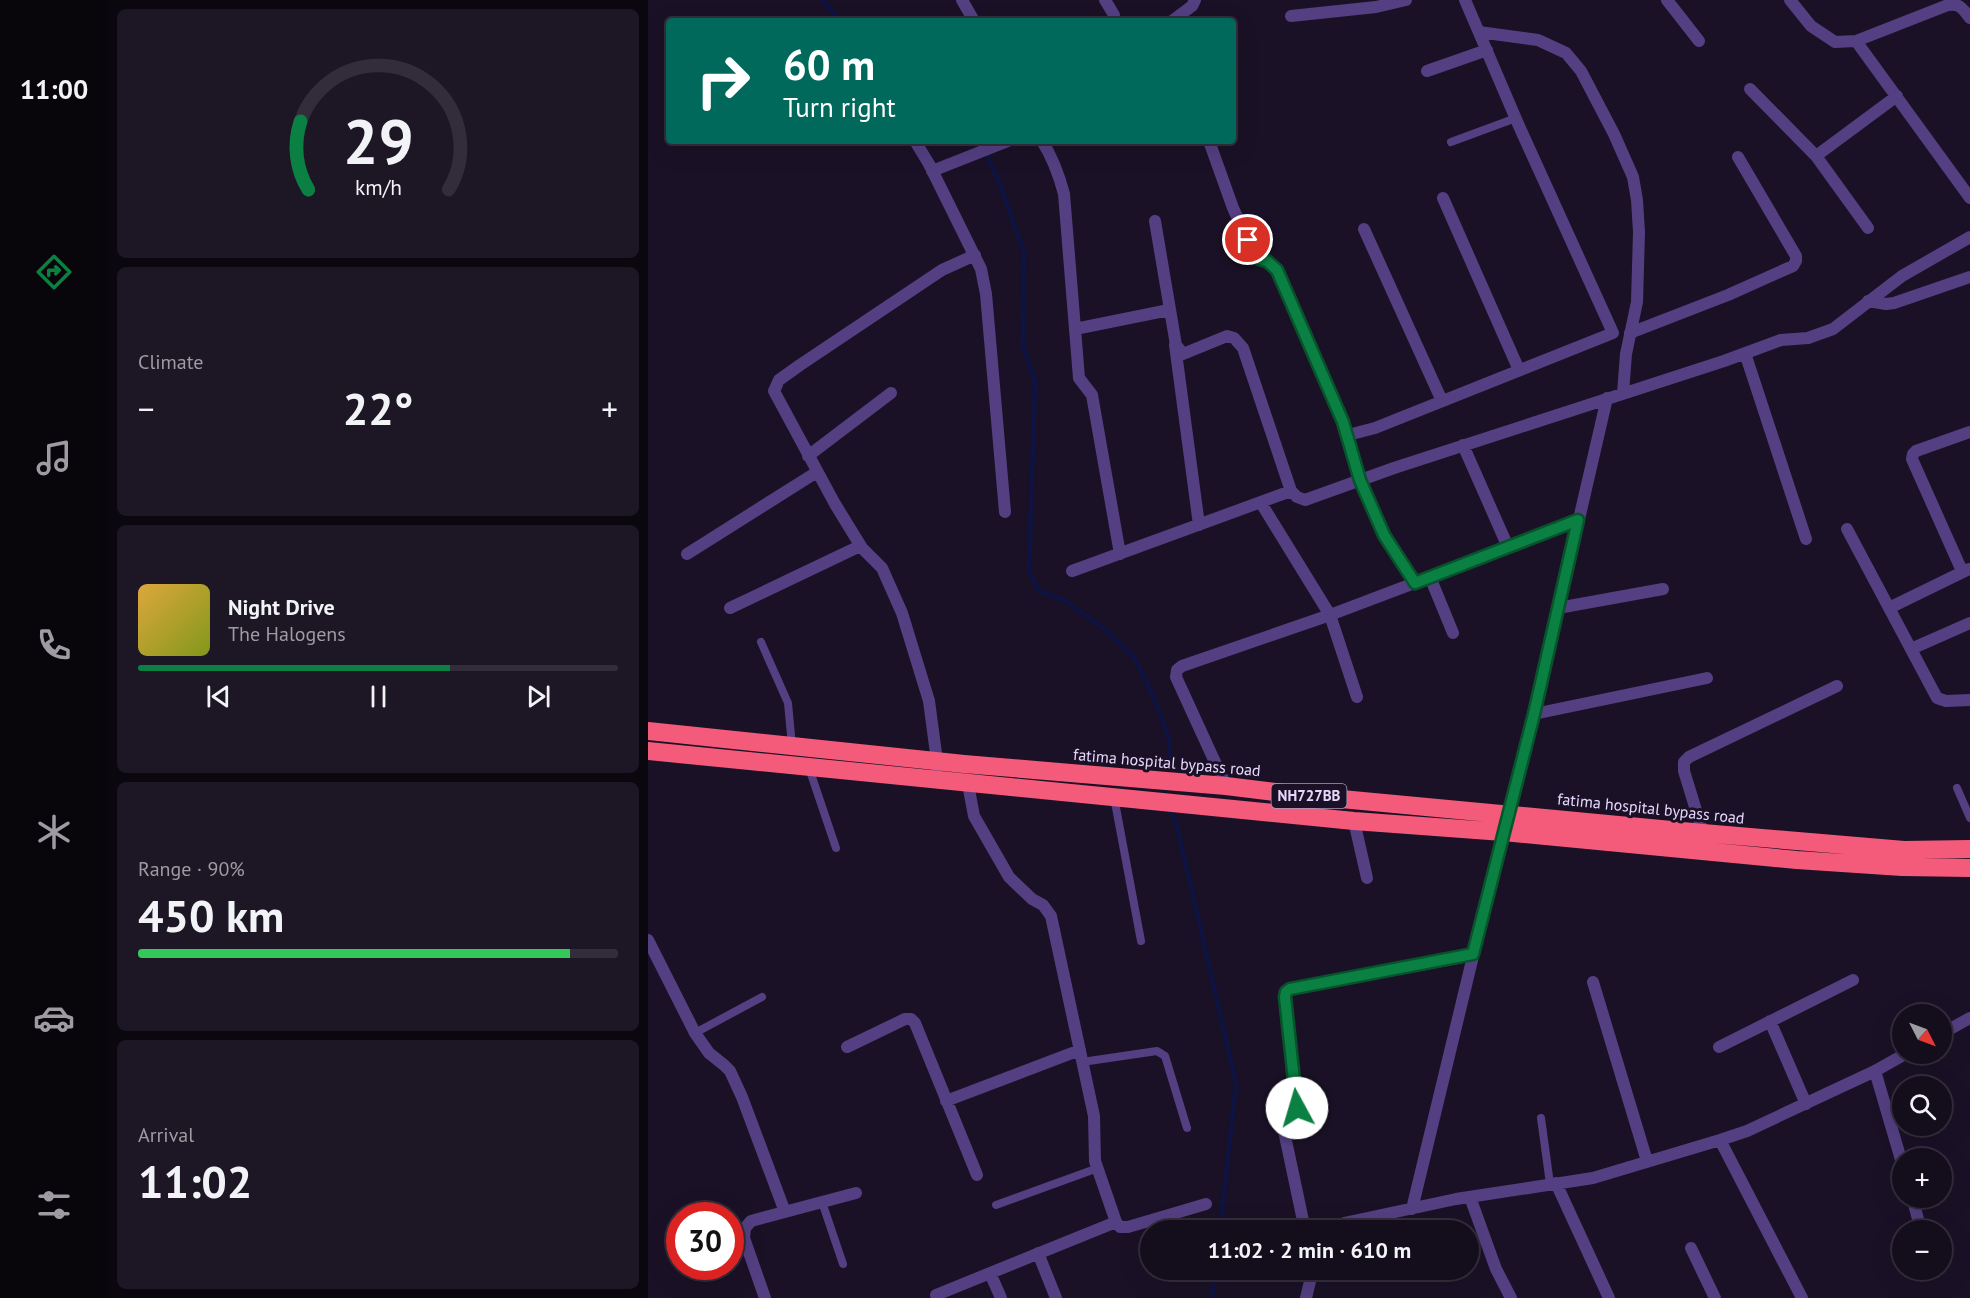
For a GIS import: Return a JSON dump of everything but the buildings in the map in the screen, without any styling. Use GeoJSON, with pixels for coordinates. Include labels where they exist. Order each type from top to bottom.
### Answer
{"type":"FeatureCollection","features":[{"type":"Feature","properties":{"kind":"highway","name":"fatima hospital bypass road"},"geometry":{"type":"LineString","coordinates":[[648,731],[792,747],[1226,786],[1703,833],[1904,850],[1970,849]]}},
{"type":"Feature","properties":{"kind":"highway","name":"NH727BB"},"geometry":{"type":"LineString","coordinates":[[648,751],[935,781],[1797,860],[1902,867],[1970,868]]}},
{"type":"Feature","properties":{"kind":"highway"},"geometry":{"type":"LineString","coordinates":[[1296,815],[1299,795]]}},
{"type":"Feature","properties":{"kind":"street"},"geometry":{"type":"LineString","coordinates":[[1105,0],[1114,15]]}},
{"type":"Feature","properties":{"kind":"street"},"geometry":{"type":"LineString","coordinates":[[1176,18],[1192,6],[1195,0]]}},
{"type":"Feature","properties":{"kind":"street"},"geometry":{"type":"LineString","coordinates":[[1291,16],[1406,0]]}},
{"type":"Feature","properties":{"kind":"street"},"geometry":{"type":"LineString","coordinates":[[1466,0],[1516,118],[1613,333]]}},
{"type":"Feature","properties":{"kind":"street"},"geometry":{"type":"LineString","coordinates":[[1666,0],[1699,41]]}},
{"type":"Feature","properties":{"kind":"street"},"geometry":{"type":"LineString","coordinates":[[1790,0],[1811,26],[1835,42],[1856,41],[1948,5],[1955,4],[1962,7],[1970,18]]}},
{"type":"Feature","properties":{"kind":"street"},"geometry":{"type":"LineString","coordinates":[[965,1],[973,18]]}},
{"type":"Feature","properties":{"kind":"street"},"geometry":{"type":"LineString","coordinates":[[1479,32],[1538,40],[1566,53],[1581,71],[1614,134],[1633,177],[1639,232],[1637,302],[1626,354],[1623,393]]}},
{"type":"Feature","properties":{"kind":"street"},"geometry":{"type":"LineString","coordinates":[[1856,41],[1970,198]]}},
{"type":"Feature","properties":{"kind":"street"},"geometry":{"type":"LineString","coordinates":[[1427,71],[1487,50]]}},
{"type":"Feature","properties":{"kind":"street"},"geometry":{"type":"LineString","coordinates":[[1750,89],[1816,156],[1868,228]]}},
{"type":"Feature","properties":{"kind":"street"},"geometry":{"type":"LineString","coordinates":[[1816,156],[1897,96]]}},
{"type":"Feature","properties":{"kind":"street"},"geometry":{"type":"LineString","coordinates":[[917,144],[981,269],[986,294],[1005,512]]}},
{"type":"Feature","properties":{"kind":"street"},"geometry":{"type":"LineString","coordinates":[[932,171],[999,144]]}},
{"type":"Feature","properties":{"kind":"street"},"geometry":{"type":"LineString","coordinates":[[1044,144],[1058,171],[1064,194],[1079,378],[1092,395],[1120,554]]}},
{"type":"Feature","properties":{"kind":"street"},"geometry":{"type":"LineString","coordinates":[[1210,144],[1233,208],[1255,256],[1267,261],[1277,270],[1348,435],[1360,480],[1384,535],[1415,583]]}},
{"type":"Feature","properties":{"kind":"street"},"geometry":{"type":"LineString","coordinates":[[1348,435],[1375,428],[1613,333],[1728,295],[1792,266],[1796,261],[1796,256],[1738,157]]}},
{"type":"Feature","properties":{"kind":"street"},"geometry":{"type":"LineString","coordinates":[[1443,198],[1520,370]]}},
{"type":"Feature","properties":{"kind":"street"},"geometry":{"type":"LineString","coordinates":[[1155,220],[1174,338],[1199,525]]}},
{"type":"Feature","properties":{"kind":"street"},"geometry":{"type":"LineString","coordinates":[[1364,229],[1442,401]]}},
{"type":"Feature","properties":{"kind":"street"},"geometry":{"type":"LineString","coordinates":[[1174,338],[1176,345],[1184,354],[1227,336],[1240,343],[1291,491],[1297,497],[1305,500],[1781,340],[1808,338],[1833,329],[1902,276],[1970,237]]}},
{"type":"Feature","properties":{"kind":"street"},"geometry":{"type":"LineString","coordinates":[[935,781],[937,761],[929,701],[902,613],[882,568],[860,546],[808,456],[774,391],[779,380],[942,270],[975,255]]}},
{"type":"Feature","properties":{"kind":"street"},"geometry":{"type":"LineString","coordinates":[[1868,301],[1894,303],[1970,277]]}},
{"type":"Feature","properties":{"kind":"street"},"geometry":{"type":"LineString","coordinates":[[1075,328],[1169,310]]}},
{"type":"Feature","properties":{"kind":"street"},"geometry":{"type":"LineString","coordinates":[[1746,353],[1806,539]]}},
{"type":"Feature","properties":{"kind":"street"},"geometry":{"type":"LineString","coordinates":[[808,456],[891,393]]}},
{"type":"Feature","properties":{"kind":"street"},"geometry":{"type":"LineString","coordinates":[[1412,1209],[1503,832],[1534,714],[1607,398]]}},
{"type":"Feature","properties":{"kind":"street"},"geometry":{"type":"LineString","coordinates":[[1889,608],[1966,570],[1912,459],[1913,454],[1917,451],[1970,432]]}},
{"type":"Feature","properties":{"kind":"street"},"geometry":{"type":"LineString","coordinates":[[1463,445],[1508,547]]}},
{"type":"Feature","properties":{"kind":"street"},"geometry":{"type":"LineString","coordinates":[[687,554],[817,472]]}},
{"type":"Feature","properties":{"kind":"street"},"geometry":{"type":"LineString","coordinates":[[1072,571],[1291,491]]}},
{"type":"Feature","properties":{"kind":"street"},"geometry":{"type":"LineString","coordinates":[[1261,502],[1330,615],[1357,697]]}},
{"type":"Feature","properties":{"kind":"street"},"geometry":{"type":"LineString","coordinates":[[1226,786],[1176,677],[1177,670],[1182,666],[1330,615],[1578,520]]}},
{"type":"Feature","properties":{"kind":"street"},"geometry":{"type":"LineString","coordinates":[[1847,529],[1937,698],[1946,701],[1970,700]]}},
{"type":"Feature","properties":{"kind":"street"},"geometry":{"type":"LineString","coordinates":[[730,608],[860,546]]}},
{"type":"Feature","properties":{"kind":"street"},"geometry":{"type":"LineString","coordinates":[[1430,577],[1453,633]]}},
{"type":"Feature","properties":{"kind":"street"},"geometry":{"type":"LineString","coordinates":[[1558,608],[1663,589]]}},
{"type":"Feature","properties":{"kind":"street"},"geometry":{"type":"LineString","coordinates":[[1911,649],[1970,622]]}},
{"type":"Feature","properties":{"kind":"street"},"geometry":{"type":"LineString","coordinates":[[1534,714],[1707,678]]}},
{"type":"Feature","properties":{"kind":"street"},"geometry":{"type":"LineString","coordinates":[[1703,833],[1684,771],[1684,762],[1689,757],[1837,686]]}},
{"type":"Feature","properties":{"kind":"street"},"geometry":{"type":"LineString","coordinates":[[968,784],[974,816],[1009,877],[1032,899],[1048,910],[1094,1116],[1094,1152],[1116,1222],[1120,1227],[1128,1227],[1206,1204]]}},
{"type":"Feature","properties":{"kind":"street"},"geometry":{"type":"LineString","coordinates":[[1354,820],[1367,878]]}},
{"type":"Feature","properties":{"kind":"street"},"geometry":{"type":"LineString","coordinates":[[648,940],[695,1033],[708,1053],[729,1071],[742,1097],[785,1212]]}},
{"type":"Feature","properties":{"kind":"street"},"geometry":{"type":"LineString","coordinates":[[1303,1220],[1284,1131],[1297,1108],[1286,992],[1290,989],[1473,954]]}},
{"type":"Feature","properties":{"kind":"street"},"geometry":{"type":"LineString","coordinates":[[1719,1047],[1853,980]]}},
{"type":"Feature","properties":{"kind":"street"},"geometry":{"type":"LineString","coordinates":[[1593,982],[1647,1161]]}},
{"type":"Feature","properties":{"kind":"street"},"geometry":{"type":"LineString","coordinates":[[847,1047],[905,1018],[911,1018],[976,1175]]}},
{"type":"Feature","properties":{"kind":"street"},"geometry":{"type":"LineString","coordinates":[[1952,1028],[1970,1018]]}},
{"type":"Feature","properties":{"kind":"street"},"geometry":{"type":"LineString","coordinates":[[1770,1021],[1806,1104]]}},
{"type":"Feature","properties":{"kind":"street"},"geometry":{"type":"LineString","coordinates":[[946,1101],[1081,1056]]}},
{"type":"Feature","properties":{"kind":"street"},"geometry":{"type":"LineString","coordinates":[[1359,1220],[1470,1197],[1593,1178],[1747,1131],[1892,1061]]}},
{"type":"Feature","properties":{"kind":"street"},"geometry":{"type":"LineString","coordinates":[[1875,1071],[1898,1148]]}},
{"type":"Feature","properties":{"kind":"street"},"geometry":{"type":"LineString","coordinates":[[1720,1140],[1802,1298]]}},
{"type":"Feature","properties":{"kind":"street"},"geometry":{"type":"LineString","coordinates":[[1553,1183],[1610,1298]]}},
{"type":"Feature","properties":{"kind":"street"},"geometry":{"type":"LineString","coordinates":[[765,1298],[744,1238],[745,1228],[751,1221],[856,1193]]}},
{"type":"Feature","properties":{"kind":"street"},"geometry":{"type":"LineString","coordinates":[[1470,1197],[1496,1269],[1511,1298]]}},
{"type":"Feature","properties":{"kind":"street"},"geometry":{"type":"LineString","coordinates":[[936,1295],[1116,1222]]}},
{"type":"Feature","properties":{"kind":"street"},"geometry":{"type":"LineString","coordinates":[[1691,1248],[1715,1298]]}},
{"type":"Feature","properties":{"kind":"street"},"geometry":{"type":"LineString","coordinates":[[1038,1253],[1056,1298]]}},
{"type":"Feature","properties":{"kind":"street"},"geometry":{"type":"LineString","coordinates":[[990,1273],[1001,1298]]}},
{"type":"Feature","properties":{"kind":"street"},"geometry":{"type":"LineString","coordinates":[[1306,1298],[1310,1280]]}},
{"type":"Feature","properties":{"kind":"lane"},"geometry":{"type":"LineString","coordinates":[[1451,142],[1516,118]]}},
{"type":"Feature","properties":{"kind":"lane"},"geometry":{"type":"LineString","coordinates":[[760,642],[790,710],[792,747]]}},
{"type":"Feature","properties":{"kind":"lane"},"geometry":{"type":"LineString","coordinates":[[809,768],[836,848]]}},
{"type":"Feature","properties":{"kind":"lane"},"geometry":{"type":"LineString","coordinates":[[1957,788],[1970,818]]}},
{"type":"Feature","properties":{"kind":"lane"},"geometry":{"type":"LineString","coordinates":[[1114,797],[1141,941]]}},
{"type":"Feature","properties":{"kind":"lane"},"geometry":{"type":"LineString","coordinates":[[695,1033],[762,997]]}},
{"type":"Feature","properties":{"kind":"lane"},"geometry":{"type":"LineString","coordinates":[[1081,1056],[1162,1052],[1166,1056],[1187,1128]]}},
{"type":"Feature","properties":{"kind":"lane"},"geometry":{"type":"LineString","coordinates":[[1541,1118],[1553,1183]]}},
{"type":"Feature","properties":{"kind":"lane"},"geometry":{"type":"LineString","coordinates":[[996,1206],[1098,1168]]}},
{"type":"Feature","properties":{"kind":"lane"},"geometry":{"type":"LineString","coordinates":[[822,1202],[843,1264]]}},
{"type":"Feature","properties":{"kind":"waterway"},"geometry":{"type":"LineString","coordinates":[[822,0],[838,18]]}},
{"type":"Feature","properties":{"kind":"waterway"},"geometry":{"type":"LineString","coordinates":[[981,144],[999,182],[1024,252],[1023,345],[1035,382],[1029,571],[1039,591],[1064,600],[1102,627],[1134,657],[1154,698],[1170,742],[1168,768]]}},
{"type":"Feature","properties":{"kind":"waterway"},"geometry":{"type":"LineString","coordinates":[[1170,810],[1176,822],[1236,1083],[1221,1220]]}},
{"type":"Feature","properties":{"kind":"waterway"},"geometry":{"type":"LineString","coordinates":[[1212,1298],[1214,1280]]}},
{"type":"Feature","properties":{"kind":"route"},"geometry":{"type":"LineString","coordinates":[[1248,240],[1255,256],[1267,261],[1277,270],[1343,422],[1360,480],[1384,535],[1415,583],[1578,520],[1534,714],[1473,954],[1290,989],[1286,992],[1297,1108]]}}]}
